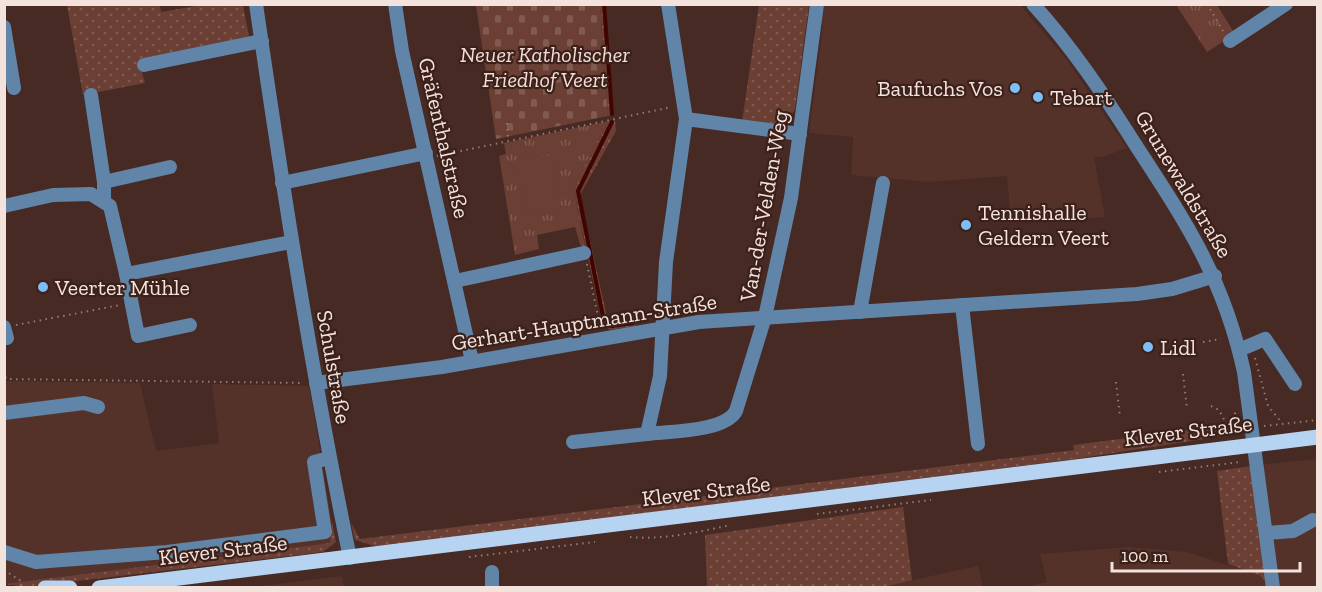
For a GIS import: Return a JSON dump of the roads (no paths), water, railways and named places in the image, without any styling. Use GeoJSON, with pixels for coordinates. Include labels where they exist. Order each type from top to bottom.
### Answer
{"type":"FeatureCollection","features":[{"type":"Feature","properties":{"kind":"main road","name":"Klever Straße"},"geometry":{"type":"LineString","coordinates":[[99,588],[1256,452],[1317,437]]}},
{"type":"Feature","properties":{"kind":"main road"},"geometry":{"type":"LineString","coordinates":[[45,588],[70,588]]}},
{"type":"Feature","properties":{"kind":"street","name":"Schulstraße"},"geometry":{"type":"LineString","coordinates":[[256,4],[291,242],[329,458],[350,558]]}},
{"type":"Feature","properties":{"kind":"street","name":"Gräfenthalstraße"},"geometry":{"type":"LineString","coordinates":[[395,4],[402,51],[472,361]]}},
{"type":"Feature","properties":{"kind":"street"},"geometry":{"type":"LineString","coordinates":[[573,442],[647,434],[660,376],[666,262],[686,119],[668,4]]}},
{"type":"Feature","properties":{"kind":"street","name":"Van-der-Velden-Weg"},"geometry":{"type":"LineString","coordinates":[[647,434],[718,425],[732,418],[736,411],[765,317],[791,198],[817,4]]}},
{"type":"Feature","properties":{"kind":"street","name":"Grunewaldstraße"},"geometry":{"type":"LineString","coordinates":[[1033,4],[1072,50],[1106,99],[1187,225],[1215,276],[1238,344],[1256,452],[1273,588]]}},
{"type":"Feature","properties":{"kind":"street"},"geometry":{"type":"LineString","coordinates":[[1230,41],[1286,4]]}},
{"type":"Feature","properties":{"kind":"street"},"geometry":{"type":"LineString","coordinates":[[4,27],[14,88]]}},
{"type":"Feature","properties":{"kind":"street"},"geometry":{"type":"LineString","coordinates":[[144,65],[262,41]]}},
{"type":"Feature","properties":{"kind":"street"},"geometry":{"type":"LineString","coordinates":[[91,95],[104,182],[104,202]]}},
{"type":"Feature","properties":{"kind":"street"},"geometry":{"type":"LineString","coordinates":[[686,119],[800,134]]}},
{"type":"Feature","properties":{"kind":"street"},"geometry":{"type":"LineString","coordinates":[[282,183],[426,156]]}},
{"type":"Feature","properties":{"kind":"street"},"geometry":{"type":"LineString","coordinates":[[104,182],[170,167]]}},
{"type":"Feature","properties":{"kind":"street"},"geometry":{"type":"LineString","coordinates":[[860,312],[883,183]]}},
{"type":"Feature","properties":{"kind":"street"},"geometry":{"type":"LineString","coordinates":[[4,206],[53,195],[91,194],[104,202],[110,206],[138,336],[190,325]]}},
{"type":"Feature","properties":{"kind":"street"},"geometry":{"type":"LineString","coordinates":[[126,274],[291,242]]}},
{"type":"Feature","properties":{"kind":"street"},"geometry":{"type":"LineString","coordinates":[[455,281],[585,253]]}},
{"type":"Feature","properties":{"kind":"street","name":"Gerhart-Hauptmann-Straße"},"geometry":{"type":"LineString","coordinates":[[316,383],[356,380],[663,328],[765,317],[1137,294],[1165,290],[1215,276]]}},
{"type":"Feature","properties":{"kind":"street"},"geometry":{"type":"LineString","coordinates":[[962,305],[978,444]]}},
{"type":"Feature","properties":{"kind":"street"},"geometry":{"type":"LineString","coordinates":[[1238,344],[1265,339],[1295,384]]}},
{"type":"Feature","properties":{"kind":"street"},"geometry":{"type":"LineString","coordinates":[[4,413],[84,403],[98,407]]}},
{"type":"Feature","properties":{"kind":"street"},"geometry":{"type":"LineString","coordinates":[[4,552],[36,562],[69,560],[167,552],[325,532],[314,462],[329,458]]}},
{"type":"Feature","properties":{"kind":"street"},"geometry":{"type":"LineString","coordinates":[[1266,533],[1293,531],[1313,520]]}},
{"type":"Feature","properties":{"kind":"street"},"geometry":{"type":"LineString","coordinates":[[492,572],[492,588]]}},
{"type":"Feature","properties":{"kind":"waterway"},"geometry":{"type":"LineString","coordinates":[[604,4],[612,114]]}},
{"type":"Feature","properties":{"kind":"waterway"},"geometry":{"type":"LineString","coordinates":[[612,122],[578,191],[603,317],[612,326],[633,323]]}},
{"type":"Feature","properties":{"kind":"place","name":"Baufuchs Vos"},"geometry":{"type":"Point","coordinates":[1015,88]}},
{"type":"Feature","properties":{"kind":"place","name":"Tebart"},"geometry":{"type":"Point","coordinates":[1038,97]}},
{"type":"Feature","properties":{"kind":"place","name":"Tennishalle Geldern Veert"},"geometry":{"type":"Point","coordinates":[966,225]}},
{"type":"Feature","properties":{"kind":"place","name":"Veerter Mühle"},"geometry":{"type":"Point","coordinates":[43,287]}},
{"type":"Feature","properties":{"kind":"place","name":"Lidl"},"geometry":{"type":"Point","coordinates":[1148,347]}},
{"type":"Feature","properties":{"kind":"park label","name":"Neuer Katholischer Friedhof Veert"},"geometry":{"type":"Point","coordinates":[545,66]}}]}
